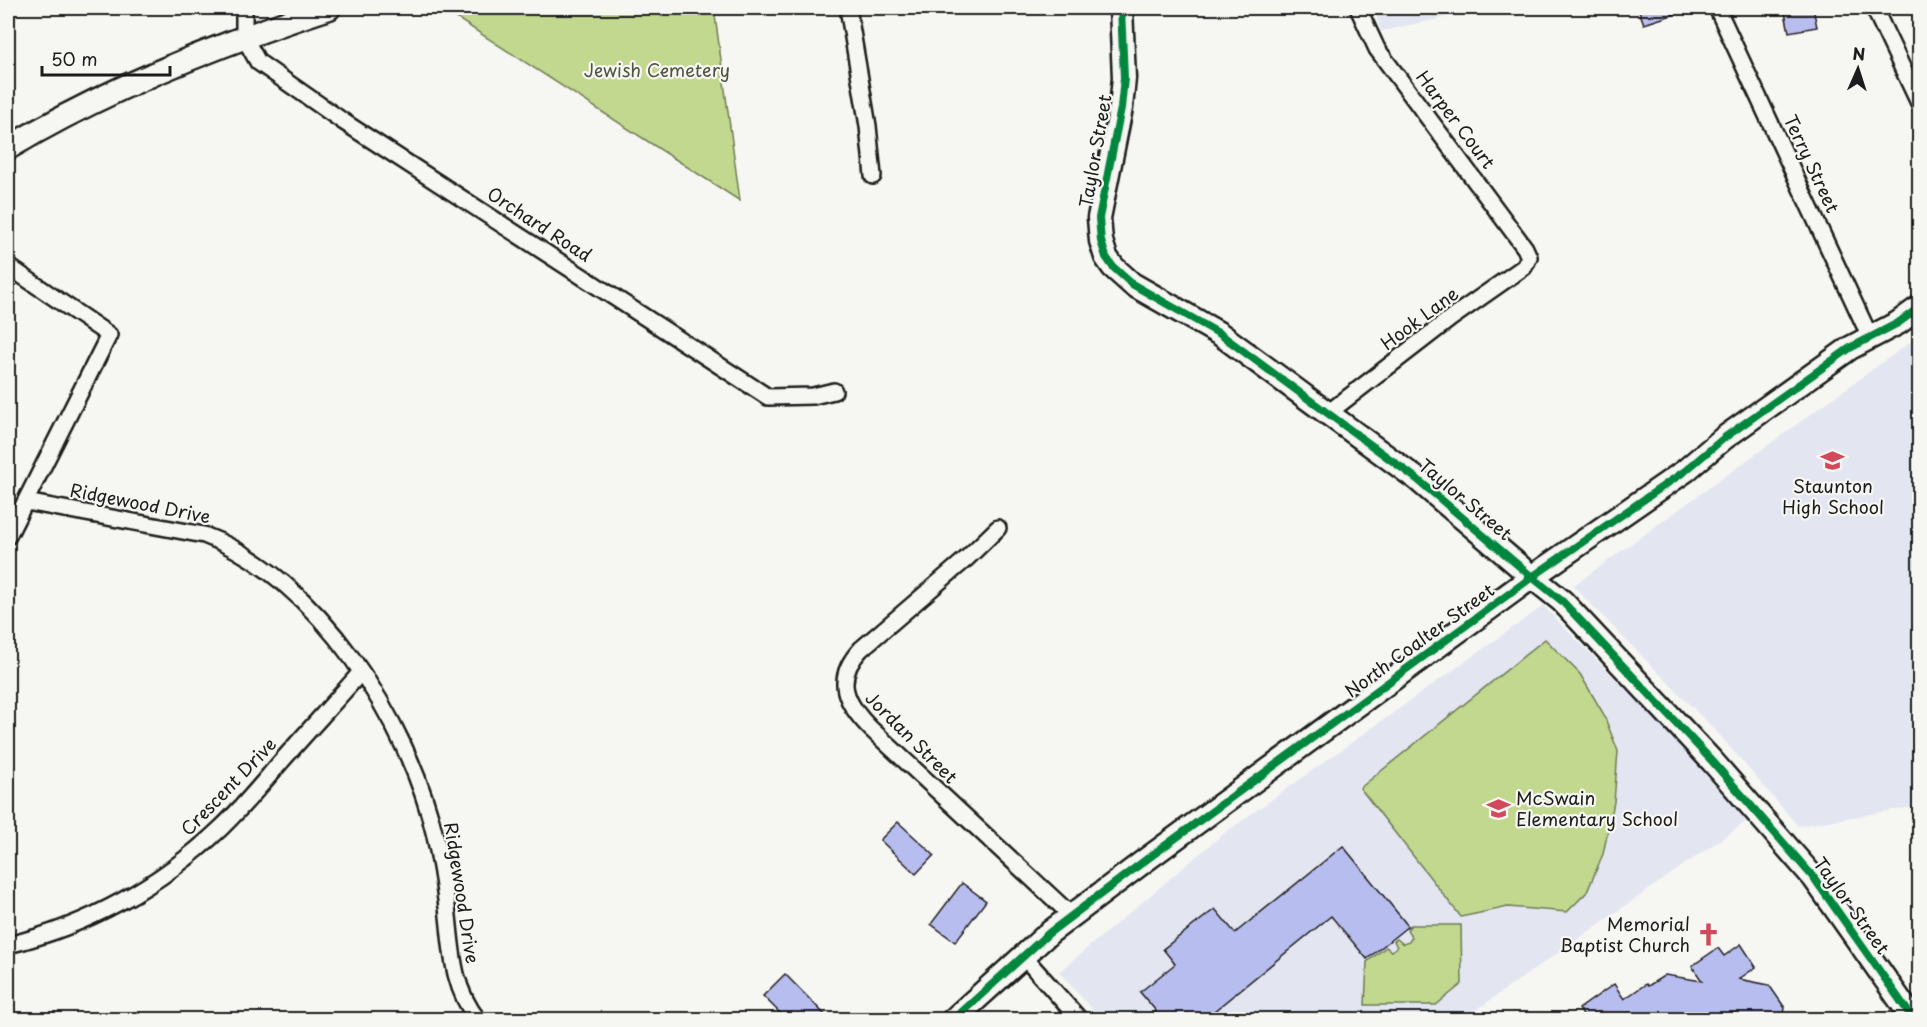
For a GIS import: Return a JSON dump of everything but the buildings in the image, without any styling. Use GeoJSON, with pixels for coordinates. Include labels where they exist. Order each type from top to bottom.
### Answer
{"type":"FeatureCollection","features":[{"type":"Feature","properties":{"kind":"street"},"geometry":{"type":"LineString","coordinates":[[244,8],[244,37]]}},
{"type":"Feature","properties":{"kind":"street"},"geometry":{"type":"LineString","coordinates":[[8,148],[61,118],[185,60],[329,8]]}},
{"type":"Feature","properties":{"kind":"street"},"geometry":{"type":"LineString","coordinates":[[848,8],[868,126],[873,176]]}},
{"type":"Feature","properties":{"kind":"street","name":"Taylor Street"},"geometry":{"type":"LineString","coordinates":[[1121,8],[1124,78],[1121,108],[1099,219],[1101,241],[1106,257],[1113,267],[1132,284],[1220,334],[1417,479],[1562,601],[1721,771],[1814,878],[1914,1020]]}},
{"type":"Feature","properties":{"kind":"street","name":"Harper Court"},"geometry":{"type":"LineString","coordinates":[[1358,8],[1377,49],[1474,177],[1528,253]]}},
{"type":"Feature","properties":{"kind":"street","name":"Terry Street"},"geometry":{"type":"LineString","coordinates":[[1717,8],[1870,338]]}},
{"type":"Feature","properties":{"kind":"street"},"geometry":{"type":"LineString","coordinates":[[1874,8],[1920,105]]}},
{"type":"Feature","properties":{"kind":"street","name":"Orchard Road"},"geometry":{"type":"LineString","coordinates":[[244,37],[258,62],[344,122],[768,397],[813,396],[834,391]]}},
{"type":"Feature","properties":{"kind":"street","name":"Hook Lane"},"geometry":{"type":"LineString","coordinates":[[1328,413],[1451,318],[1524,267],[1528,260],[1528,253]]}},
{"type":"Feature","properties":{"kind":"street"},"geometry":{"type":"LineString","coordinates":[[8,266],[109,335],[8,536]]}},
{"type":"Feature","properties":{"kind":"street","name":"North Coalter Street"},"geometry":{"type":"LineString","coordinates":[[953,1020],[1071,915],[1532,577],[1676,478],[1724,438],[1840,355],[1898,323],[1920,307]]}},
{"type":"Feature","properties":{"kind":"street","name":"Ridgewood Drive"},"geometry":{"type":"LineString","coordinates":[[26,502],[204,535],[226,543],[247,555],[295,591],[343,646],[395,731],[419,786],[435,835],[455,976],[465,1000],[478,1020]]}},
{"type":"Feature","properties":{"kind":"street","name":"Jordan Street"},"geometry":{"type":"LineString","coordinates":[[998,528],[966,559],[861,649],[847,668],[845,690],[852,709],[871,729],[1071,915]]}},
{"type":"Feature","properties":{"kind":"street","name":"Crescent Drive"},"geometry":{"type":"LineString","coordinates":[[8,945],[44,936],[94,915],[134,894],[178,865],[225,824],[361,672]]}},
{"type":"Feature","properties":{"kind":"street"},"geometry":{"type":"LineString","coordinates":[[1023,956],[1080,1020]]}},
{"type":"Feature","properties":{"kind":"shaded area"},"geometry":{"type":"Polygon","coordinates":[[[1374,8],[1489,8],[1381,31],[1374,8]]]}},
{"type":"Feature","properties":{"kind":"shaded area","name":"Staunton High School"},"geometry":{"type":"Polygon","coordinates":[[[1919,336],[1919,806],[1798,826],[1716,731],[1573,586],[1919,336]]]}},
{"type":"Feature","properties":{"kind":"shaded area","name":"McSwain Elementary School"},"geometry":{"type":"Polygon","coordinates":[[[1543,606],[1688,752],[1747,821],[1463,1019],[1101,1019],[1059,972],[1222,835],[1543,606]]]}},
{"type":"Feature","properties":{"kind":"green space","name":"Jewish Cemetery"},"geometry":{"type":"Polygon","coordinates":[[[441,8],[714,8],[740,201],[441,8]]]}},
{"type":"Feature","properties":{"kind":"green space"},"geometry":{"type":"Polygon","coordinates":[[[1545,639],[1580,674],[1603,713],[1618,751],[1614,802],[1603,854],[1587,892],[1567,912],[1508,907],[1461,917],[1360,788],[1545,639]]]}},
{"type":"Feature","properties":{"kind":"green space"},"geometry":{"type":"Polygon","coordinates":[[[1411,925],[1461,925],[1462,984],[1436,1005],[1365,1005],[1367,962],[1386,947],[1391,951],[1397,947],[1394,941],[1397,939],[1403,944],[1409,942],[1412,937],[1407,930],[1411,925]]]}},
{"type":"Feature","properties":{"kind":"green space"},"geometry":{"type":"Polygon","coordinates":[[[1333,1014],[1384,1014],[1384,1019],[1333,1019],[1333,1014]]]}},
{"type":"Feature","properties":{"kind":"cycle path"},"geometry":{"type":"LineString","coordinates":[[1121,8],[1124,78],[1121,108],[1099,218],[1101,241],[1106,257],[1113,267],[1132,284],[1220,334],[1417,479],[1562,601],[1713,762],[1814,878],[1914,1020]]}},
{"type":"Feature","properties":{"kind":"cycle path"},"geometry":{"type":"LineString","coordinates":[[953,1020],[1049,933],[1147,859],[1532,577],[1685,471],[1724,438],[1850,348],[1898,323],[1920,307]]}},
{"type":"Feature","properties":{"kind":"place","name":"Staunton High School"},"geometry":{"type":"Point","coordinates":[1833,461]}},
{"type":"Feature","properties":{"kind":"place","name":"McSwain Elementary School"},"geometry":{"type":"Point","coordinates":[1498,809]}},
{"type":"Feature","properties":{"kind":"place","name":"Memorial Baptist Church"},"geometry":{"type":"Point","coordinates":[1708,935]}}]}
